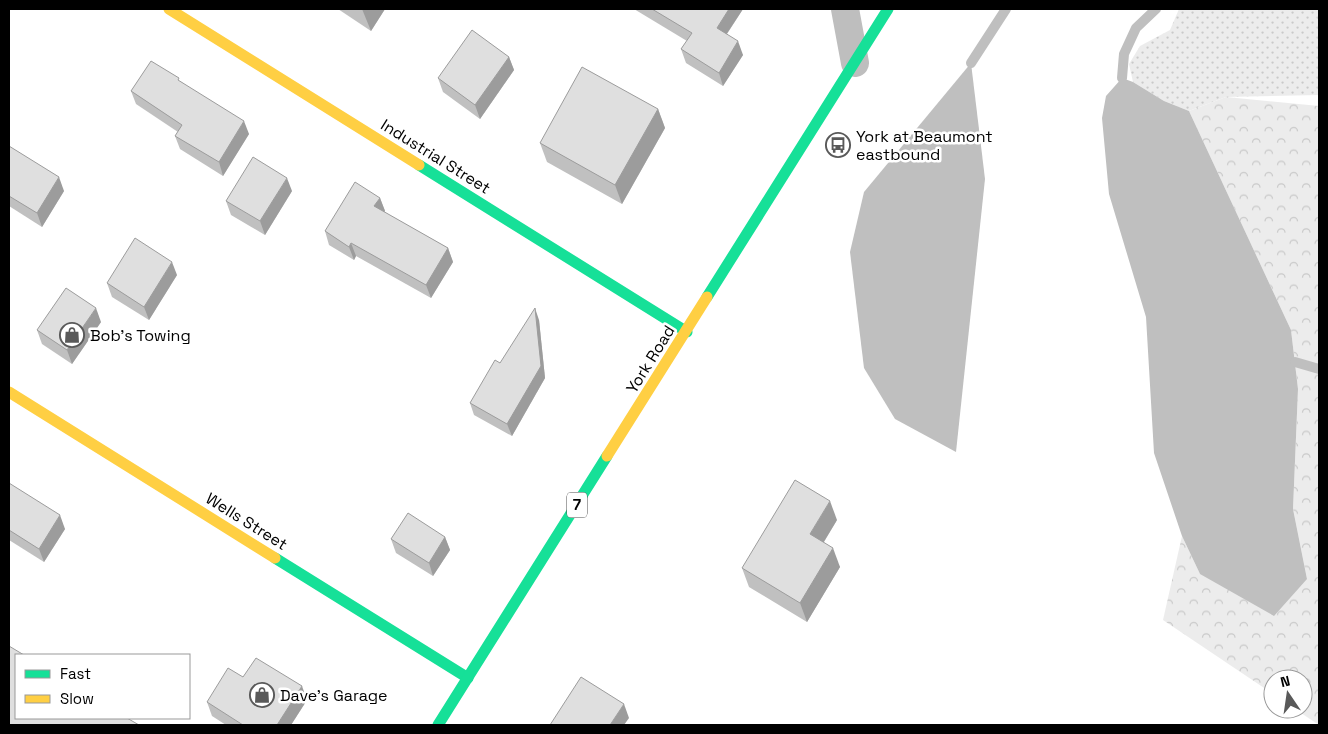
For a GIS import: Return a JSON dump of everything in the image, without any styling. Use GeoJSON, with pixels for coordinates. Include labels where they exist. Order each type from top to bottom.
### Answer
{"type":"FeatureCollection","features":[{"type":"Feature","properties":{"kind":"street","name":"Industrial Street"},"geometry":{"type":"LineString","coordinates":[[169,9],[686,332]]}},
{"type":"Feature","properties":{"kind":"street"},"geometry":{"type":"LineString","coordinates":[[845,9],[855,63]]}},
{"type":"Feature","properties":{"kind":"street","name":"York Road"},"geometry":{"type":"LineString","coordinates":[[438,725],[888,9]]}},
{"type":"Feature","properties":{"kind":"street","name":"Wells Street"},"geometry":{"type":"LineString","coordinates":[[9,392],[468,678]]}},
{"type":"Feature","properties":{"kind":"green space"},"geometry":{"type":"Polygon","coordinates":[[[1179,9],[1319,9],[1319,95],[1226,97],[1189,111],[1164,101],[1133,82],[1129,64],[1140,46],[1170,30],[1179,9]]]}},
{"type":"Feature","properties":{"kind":"green space"},"geometry":{"type":"Polygon","coordinates":[[[1226,97],[1319,106],[1319,725],[1310,719],[1313,719],[1313,669],[1263,669],[1263,687],[1163,620],[1182,536],[1200,574],[1307,579],[1293,509],[1298,389],[1291,330],[1189,111],[1226,97]]]}},
{"type":"Feature","properties":{"kind":"shaded area"},"geometry":{"type":"Polygon","coordinates":[[[971,63],[985,179],[956,452],[895,419],[864,368],[850,252],[864,192],[971,63]]]}},
{"type":"Feature","properties":{"kind":"shaded area"},"geometry":{"type":"Polygon","coordinates":[[[1122,78],[1133,82],[1164,101],[1189,111],[1291,330],[1298,389],[1293,509],[1307,579],[1274,616],[1200,574],[1182,536],[1154,453],[1146,317],[1109,194],[1102,118],[1106,96],[1122,78]]]}},
{"type":"Feature","properties":{"kind":"building"},"geometry":{"type":"Polygon","coordinates":[[[652,9],[729,9],[717,28],[738,41],[719,73],[681,49],[692,33],[652,9]]]}},
{"type":"Feature","properties":{"kind":"building"},"geometry":{"type":"Polygon","coordinates":[[[472,30],[509,57],[475,105],[438,78],[472,30]]]}},
{"type":"Feature","properties":{"kind":"building"},"geometry":{"type":"Polygon","coordinates":[[[151,61],[244,121],[219,162],[175,136],[182,125],[131,91],[151,61]]]}},
{"type":"Feature","properties":{"kind":"building"},"geometry":{"type":"Polygon","coordinates":[[[582,67],[658,109],[615,185],[540,143],[582,67]]]}},
{"type":"Feature","properties":{"kind":"building"},"geometry":{"type":"Polygon","coordinates":[[[9,146],[59,177],[37,213],[9,196],[9,146]]]}},
{"type":"Feature","properties":{"kind":"building"},"geometry":{"type":"Polygon","coordinates":[[[253,157],[287,178],[260,221],[226,201],[253,157]]]}},
{"type":"Feature","properties":{"kind":"building"},"geometry":{"type":"Polygon","coordinates":[[[355,182],[380,198],[374,206],[448,248],[426,285],[351,243],[349,247],[325,231],[355,182]]]}},
{"type":"Feature","properties":{"kind":"building"},"geometry":{"type":"Polygon","coordinates":[[[135,238],[172,262],[144,307],[107,283],[135,238]]]}},
{"type":"Feature","properties":{"kind":"building"},"geometry":{"type":"Polygon","coordinates":[[[66,288],[96,308],[67,350],[37,330],[66,288]]]}},
{"type":"Feature","properties":{"kind":"building"},"geometry":{"type":"Polygon","coordinates":[[[535,308],[541,366],[507,424],[470,403],[495,360],[500,363],[535,308]]]}},
{"type":"Feature","properties":{"kind":"building"},"geometry":{"type":"Polygon","coordinates":[[[795,480],[830,501],[810,534],[833,548],[800,603],[742,568],[795,480]]]}},
{"type":"Feature","properties":{"kind":"building"},"geometry":{"type":"Polygon","coordinates":[[[9,483],[60,515],[39,549],[9,530],[9,483]]]}},
{"type":"Feature","properties":{"kind":"building"},"geometry":{"type":"Polygon","coordinates":[[[408,513],[445,537],[429,563],[391,539],[408,513]]]}},
{"type":"Feature","properties":{"kind":"building"},"geometry":{"type":"Polygon","coordinates":[[[9,646],[22,654],[15,654],[15,719],[129,719],[139,725],[9,725],[9,646]]]}},
{"type":"Feature","properties":{"kind":"building","name":"Dave's Garage"},"geometry":{"type":"Polygon","coordinates":[[[256,658],[302,686],[277,725],[243,725],[207,702],[228,668],[243,677],[256,658]]]}},
{"type":"Feature","properties":{"kind":"building"},"geometry":{"type":"Polygon","coordinates":[[[581,677],[624,704],[610,725],[550,725],[581,677]]]}},
{"type":"Feature","properties":{"kind":"waterway"},"geometry":{"type":"LineString","coordinates":[[971,63],[1006,9]]}},
{"type":"Feature","properties":{"kind":"waterway"},"geometry":{"type":"LineString","coordinates":[[1122,78],[1124,54],[1136,28],[1156,9]]}},
{"type":"Feature","properties":{"kind":"waterway"},"geometry":{"type":"LineString","coordinates":[[1295,362],[1319,369]]}},
{"type":"Feature","properties":{"kind":"traffic: fast"},"geometry":{"type":"LineString","coordinates":[[707,297],[888,9]]}},
{"type":"Feature","properties":{"kind":"traffic: fast"},"geometry":{"type":"LineString","coordinates":[[419,165],[687,332]]}},
{"type":"Feature","properties":{"kind":"traffic: fast"},"geometry":{"type":"LineString","coordinates":[[438,725],[607,456]]}},
{"type":"Feature","properties":{"kind":"traffic: fast"},"geometry":{"type":"LineString","coordinates":[[275,558],[468,678]]}},
{"type":"Feature","properties":{"kind":"traffic: slow"},"geometry":{"type":"LineString","coordinates":[[169,9],[419,165]]}},
{"type":"Feature","properties":{"kind":"traffic: slow"},"geometry":{"type":"LineString","coordinates":[[607,456],[707,297]]}},
{"type":"Feature","properties":{"kind":"traffic: slow"},"geometry":{"type":"LineString","coordinates":[[9,392],[275,558]]}},
{"type":"Feature","properties":{"kind":"place","name":"York at Beaumont eastbound"},"geometry":{"type":"Point","coordinates":[838,145]}},
{"type":"Feature","properties":{"kind":"place","name":"Bob's Towing"},"geometry":{"type":"Point","coordinates":[72,335]}},
{"type":"Feature","properties":{"kind":"place","name":"Dave's Garage"},"geometry":{"type":"Point","coordinates":[262,695]}}]}
